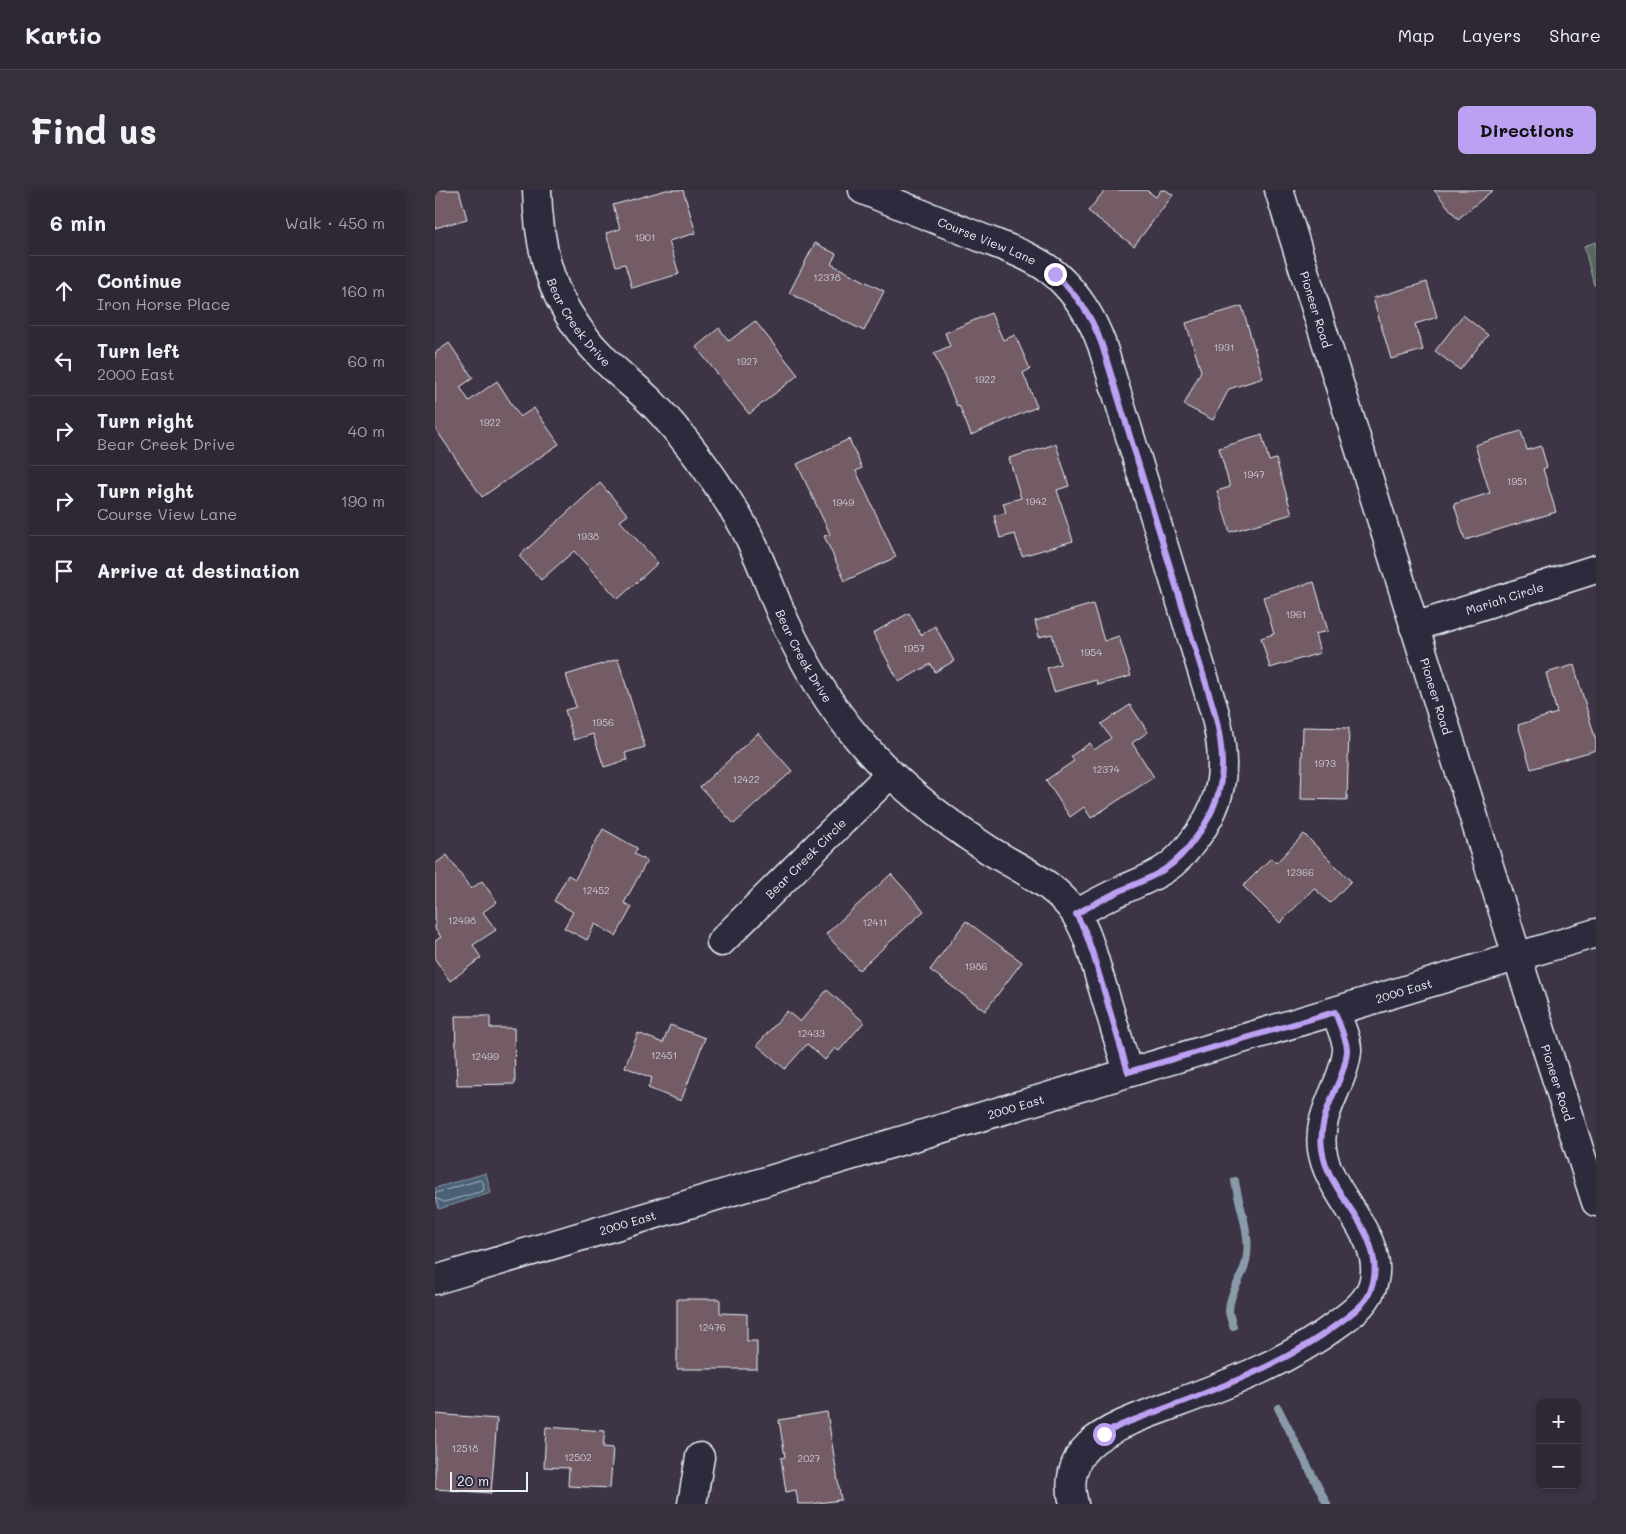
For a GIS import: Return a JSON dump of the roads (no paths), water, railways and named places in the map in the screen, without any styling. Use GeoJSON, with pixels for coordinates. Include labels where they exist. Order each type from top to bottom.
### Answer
{"type":"FeatureCollection","features":[{"type":"Feature","properties":{"kind":"street","name":"Bear Creek Drive"},"geometry":{"type":"LineString","coordinates":[[537,190],[538,223],[545,259],[559,297],[579,330],[603,359],[649,399],[684,438],[715,482],[746,531],[785,622],[804,660],[829,701],[858,739],[914,797],[987,849],[1047,885],[1063,897],[1076,914],[1085,931],[1093,954],[1128,1072]]}},
{"type":"Feature","properties":{"kind":"street","name":"Course View Lane"},"geometry":{"type":"LineString","coordinates":[[863,190],[994,243],[1037,263],[1055,274],[1083,306],[1094,324],[1102,345],[1214,710],[1221,742],[1223,775],[1214,808],[1201,831],[1185,852],[1166,869],[1076,914]]}},
{"type":"Feature","properties":{"kind":"street","name":"Pioneer Road"},"geometry":{"type":"LineString","coordinates":[[1279,190],[1517,956],[1596,1202]]}},
{"type":"Feature","properties":{"kind":"street","name":"Mariah Circle"},"geometry":{"type":"LineString","coordinates":[[1414,627],[1596,569]]}},
{"type":"Feature","properties":{"kind":"street","name":"Bear Creek Circle"},"geometry":{"type":"LineString","coordinates":[[721,942],[890,774]]}},
{"type":"Feature","properties":{"kind":"street","name":"2000 East"},"geometry":{"type":"LineString","coordinates":[[435,1280],[1596,933]]}},
{"type":"Feature","properties":{"kind":"street"},"geometry":{"type":"LineString","coordinates":[[1074,1504],[1071,1492],[1072,1474],[1078,1459],[1089,1444],[1121,1425],[1232,1382],[1290,1356],[1324,1335],[1356,1310],[1367,1298],[1374,1280],[1375,1262],[1370,1245],[1327,1171],[1322,1149],[1322,1129],[1326,1110],[1345,1064],[1347,1049],[1335,1012]]}},
{"type":"Feature","properties":{"kind":"street"},"geometry":{"type":"LineString","coordinates":[[692,1504],[700,1457]]}},
{"type":"Feature","properties":{"kind":"water"},"geometry":{"type":"Polygon","coordinates":[[[486,1173],[491,1193],[439,1209],[435,1188],[486,1173]]]}},
{"type":"Feature","properties":{"kind":"waterway"},"geometry":{"type":"LineString","coordinates":[[1233,1326],[1229,1313],[1230,1304],[1246,1261],[1247,1251],[1246,1231],[1235,1181]]}},
{"type":"Feature","properties":{"kind":"waterway"},"geometry":{"type":"LineString","coordinates":[[1278,1408],[1327,1504]]}}]}
